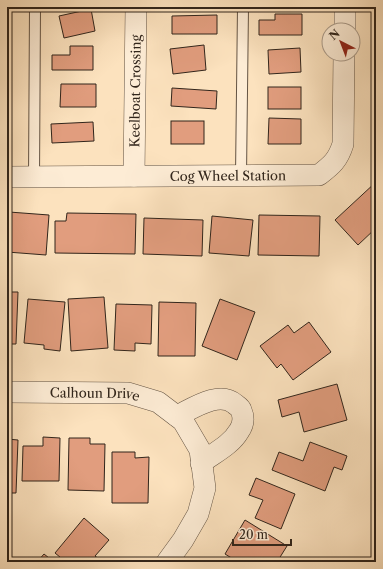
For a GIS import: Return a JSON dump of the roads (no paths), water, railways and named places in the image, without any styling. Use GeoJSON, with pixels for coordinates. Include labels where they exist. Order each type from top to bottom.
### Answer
{"type":"FeatureCollection","features":[{"type":"Feature","properties":{"kind":"street","name":"Keelboat Crossing"},"geometry":{"type":"LineString","coordinates":[[134,176],[136,7]]}},
{"type":"Feature","properties":{"kind":"street"},"geometry":{"type":"LineString","coordinates":[[345,7],[345,22]]}},
{"type":"Feature","properties":{"kind":"street","name":"Cog Wheel Station"},"geometry":{"type":"LineString","coordinates":[[7,177],[319,175],[331,166],[340,155],[343,144],[344,62]]}},
{"type":"Feature","properties":{"kind":"street","name":"Calhoun Drive"},"geometry":{"type":"LineString","coordinates":[[7,392],[128,393],[158,402],[183,420],[200,450],[204,488],[198,514],[183,540],[166,562]]}},
{"type":"Feature","properties":{"kind":"street"},"geometry":{"type":"LineString","coordinates":[[177,416],[210,400],[222,398],[231,400],[240,408],[244,419],[240,430],[230,442],[201,463]]}},
{"type":"Feature","properties":{"kind":"lane"},"geometry":{"type":"LineString","coordinates":[[34,176],[35,7]]}},
{"type":"Feature","properties":{"kind":"lane"},"geometry":{"type":"LineString","coordinates":[[241,175],[243,7]]}}]}
